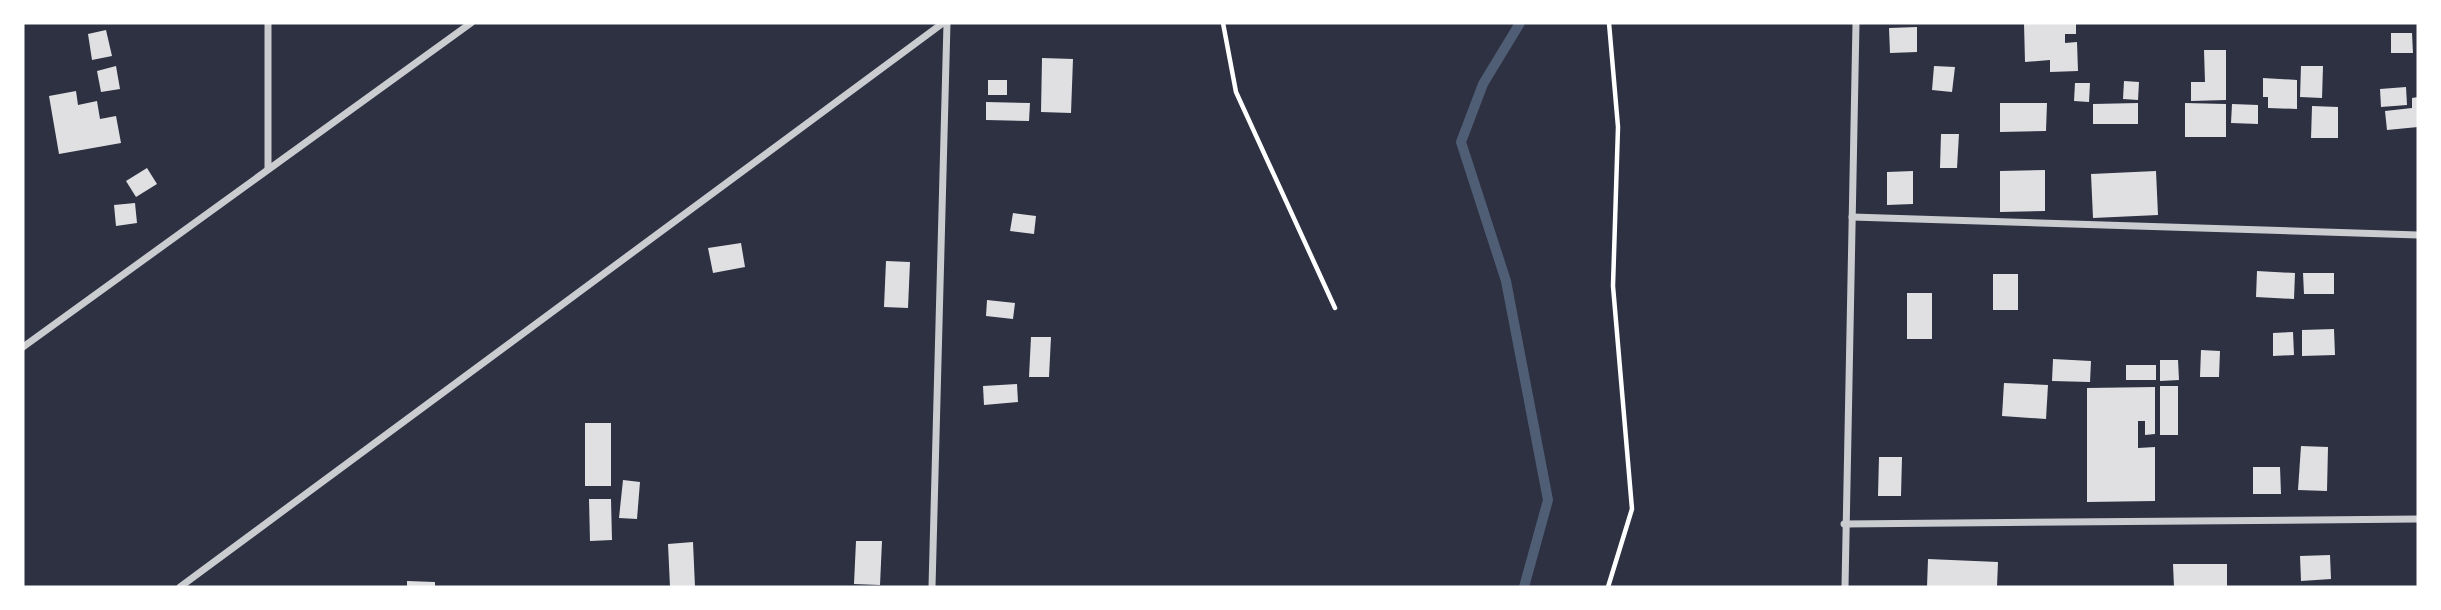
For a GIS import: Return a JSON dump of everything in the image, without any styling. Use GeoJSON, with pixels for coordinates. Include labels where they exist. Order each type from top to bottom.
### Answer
{"type":"FeatureCollection","features":[{"type":"Feature","properties":{"kind":"street"},"geometry":{"type":"LineString","coordinates":[[268,23],[268,169]]}},
{"type":"Feature","properties":{"kind":"street"},"geometry":{"type":"LineString","coordinates":[[23,347],[471,23]]}},
{"type":"Feature","properties":{"kind":"street"},"geometry":{"type":"LineString","coordinates":[[180,587],[945,23]]}},
{"type":"Feature","properties":{"kind":"street"},"geometry":{"type":"LineString","coordinates":[[932,587],[945,23]]}},
{"type":"Feature","properties":{"kind":"street"},"geometry":{"type":"LineString","coordinates":[[1845,587],[1844,524],[1856,23]]}},
{"type":"Feature","properties":{"kind":"street"},"geometry":{"type":"LineString","coordinates":[[1852,217],[2418,235]]}},
{"type":"Feature","properties":{"kind":"street"},"geometry":{"type":"LineString","coordinates":[[1844,524],[2418,520]]}},
{"type":"Feature","properties":{"kind":"path"},"geometry":{"type":"LineString","coordinates":[[1223,23],[1236,92],[1335,308]]}},
{"type":"Feature","properties":{"kind":"path"},"geometry":{"type":"LineString","coordinates":[[1608,587],[1632,509],[1613,286],[1618,127],[1609,23]]}},
{"type":"Feature","properties":{"kind":"building"},"geometry":{"type":"Polygon","coordinates":[[[2024,23],[2076,23],[2076,34],[2065,34],[2065,43],[2077,42],[2078,71],[2050,72],[2050,60],[2025,62],[2024,23]]]}},
{"type":"Feature","properties":{"kind":"building"},"geometry":{"type":"Polygon","coordinates":[[[1917,27],[1917,52],[1890,53],[1889,28],[1917,27]]]}},
{"type":"Feature","properties":{"kind":"building"},"geometry":{"type":"Polygon","coordinates":[[[106,30],[112,56],[92,60],[88,34],[106,30]]]}},
{"type":"Feature","properties":{"kind":"building"},"geometry":{"type":"Polygon","coordinates":[[[2391,33],[2412,33],[2413,53],[2391,53],[2391,33]]]}},
{"type":"Feature","properties":{"kind":"building"},"geometry":{"type":"Polygon","coordinates":[[[2204,50],[2226,50],[2226,100],[2191,101],[2191,82],[2205,82],[2204,50]]]}},
{"type":"Feature","properties":{"kind":"building"},"geometry":{"type":"Polygon","coordinates":[[[1042,58],[1073,59],[1071,113],[1041,112],[1042,58]]]}},
{"type":"Feature","properties":{"kind":"building"},"geometry":{"type":"Polygon","coordinates":[[[116,66],[120,89],[101,92],[97,71],[116,66]]]}},
{"type":"Feature","properties":{"kind":"building"},"geometry":{"type":"Polygon","coordinates":[[[1934,66],[1955,67],[1952,92],[1932,90],[1934,66]]]}},
{"type":"Feature","properties":{"kind":"building"},"geometry":{"type":"Polygon","coordinates":[[[2301,66],[2323,66],[2322,98],[2300,97],[2301,66]]]}},
{"type":"Feature","properties":{"kind":"building"},"geometry":{"type":"Polygon","coordinates":[[[2263,78],[2297,80],[2297,109],[2268,108],[2268,97],[2263,97],[2263,78]]]}},
{"type":"Feature","properties":{"kind":"building"},"geometry":{"type":"Polygon","coordinates":[[[988,80],[1007,80],[1007,95],[988,95],[988,80]]]}},
{"type":"Feature","properties":{"kind":"building"},"geometry":{"type":"Polygon","coordinates":[[[2124,81],[2139,82],[2138,100],[2123,99],[2124,81]]]}},
{"type":"Feature","properties":{"kind":"building"},"geometry":{"type":"Polygon","coordinates":[[[2075,83],[2090,83],[2089,102],[2074,101],[2075,83]]]}},
{"type":"Feature","properties":{"kind":"building"},"geometry":{"type":"Polygon","coordinates":[[[2406,87],[2407,105],[2381,107],[2380,89],[2406,87]]]}},
{"type":"Feature","properties":{"kind":"building"},"geometry":{"type":"Polygon","coordinates":[[[76,91],[78,105],[97,101],[100,119],[116,116],[121,143],[59,154],[49,96],[76,91]]]}},
{"type":"Feature","properties":{"kind":"building"},"geometry":{"type":"Polygon","coordinates":[[[2418,97],[2418,127],[2387,130],[2385,111],[2412,108],[2412,98],[2418,97]]]}},
{"type":"Feature","properties":{"kind":"building"},"geometry":{"type":"Polygon","coordinates":[[[986,102],[1030,103],[1029,121],[986,120],[986,102]]]}},
{"type":"Feature","properties":{"kind":"building"},"geometry":{"type":"Polygon","coordinates":[[[2000,103],[2047,103],[2046,131],[2000,132],[2000,103]]]}},
{"type":"Feature","properties":{"kind":"building"},"geometry":{"type":"Polygon","coordinates":[[[2138,103],[2138,124],[2093,124],[2093,104],[2138,103]]]}},
{"type":"Feature","properties":{"kind":"building"},"geometry":{"type":"Polygon","coordinates":[[[2185,103],[2226,104],[2226,137],[2185,137],[2185,103]]]}},
{"type":"Feature","properties":{"kind":"building"},"geometry":{"type":"Polygon","coordinates":[[[2232,104],[2258,105],[2258,124],[2231,123],[2232,104]]]}},
{"type":"Feature","properties":{"kind":"building"},"geometry":{"type":"Polygon","coordinates":[[[2312,106],[2338,107],[2338,138],[2311,138],[2312,106]]]}},
{"type":"Feature","properties":{"kind":"building"},"geometry":{"type":"Polygon","coordinates":[[[1941,134],[1959,134],[1957,168],[1940,168],[1941,134]]]}},
{"type":"Feature","properties":{"kind":"building"},"geometry":{"type":"Polygon","coordinates":[[[147,168],[157,184],[136,197],[126,181],[147,168]]]}},
{"type":"Feature","properties":{"kind":"building"},"geometry":{"type":"Polygon","coordinates":[[[2045,170],[2045,211],[2000,212],[2000,171],[2045,170]]]}},
{"type":"Feature","properties":{"kind":"building"},"geometry":{"type":"Polygon","coordinates":[[[1913,171],[1913,204],[1887,205],[1887,172],[1913,171]]]}},
{"type":"Feature","properties":{"kind":"building"},"geometry":{"type":"Polygon","coordinates":[[[2156,171],[2158,215],[2093,218],[2091,174],[2156,171]]]}},
{"type":"Feature","properties":{"kind":"building"},"geometry":{"type":"Polygon","coordinates":[[[135,203],[137,223],[116,226],[114,205],[135,203]]]}},
{"type":"Feature","properties":{"kind":"building"},"geometry":{"type":"Polygon","coordinates":[[[1013,213],[1036,216],[1034,234],[1010,231],[1013,213]]]}},
{"type":"Feature","properties":{"kind":"building"},"geometry":{"type":"Polygon","coordinates":[[[741,243],[745,267],[713,273],[708,248],[741,243]]]}},
{"type":"Feature","properties":{"kind":"building"},"geometry":{"type":"Polygon","coordinates":[[[886,261],[910,262],[908,308],[884,307],[886,261]]]}},
{"type":"Feature","properties":{"kind":"building"},"geometry":{"type":"Polygon","coordinates":[[[2257,271],[2295,273],[2294,299],[2256,297],[2257,271]]]}},
{"type":"Feature","properties":{"kind":"building"},"geometry":{"type":"Polygon","coordinates":[[[2303,273],[2334,273],[2334,294],[2304,294],[2303,273]]]}},
{"type":"Feature","properties":{"kind":"building"},"geometry":{"type":"Polygon","coordinates":[[[1993,274],[2018,274],[2018,310],[1993,310],[1993,274]]]}},
{"type":"Feature","properties":{"kind":"building"},"geometry":{"type":"Polygon","coordinates":[[[1907,293],[1932,293],[1932,339],[1907,339],[1907,293]]]}},
{"type":"Feature","properties":{"kind":"building"},"geometry":{"type":"Polygon","coordinates":[[[987,300],[1015,303],[1013,319],[986,316],[987,300]]]}},
{"type":"Feature","properties":{"kind":"building"},"geometry":{"type":"Polygon","coordinates":[[[2334,329],[2335,355],[2302,356],[2302,330],[2334,329]]]}},
{"type":"Feature","properties":{"kind":"building"},"geometry":{"type":"Polygon","coordinates":[[[2293,332],[2294,355],[2273,356],[2273,333],[2293,332]]]}},
{"type":"Feature","properties":{"kind":"building"},"geometry":{"type":"Polygon","coordinates":[[[1031,337],[1051,337],[1049,377],[1029,377],[1031,337]]]}},
{"type":"Feature","properties":{"kind":"building"},"geometry":{"type":"Polygon","coordinates":[[[2201,350],[2220,351],[2219,377],[2200,377],[2201,350]]]}},
{"type":"Feature","properties":{"kind":"building"},"geometry":{"type":"Polygon","coordinates":[[[2053,359],[2091,361],[2090,382],[2052,381],[2053,359]]]}},
{"type":"Feature","properties":{"kind":"building"},"geometry":{"type":"Polygon","coordinates":[[[2160,360],[2178,360],[2179,380],[2160,381],[2160,360]]]}},
{"type":"Feature","properties":{"kind":"building"},"geometry":{"type":"Polygon","coordinates":[[[2126,365],[2156,365],[2156,380],[2126,380],[2126,365]]]}},
{"type":"Feature","properties":{"kind":"building"},"geometry":{"type":"Polygon","coordinates":[[[2004,383],[2048,385],[2046,419],[2002,416],[2004,383]]]}},
{"type":"Feature","properties":{"kind":"building"},"geometry":{"type":"Polygon","coordinates":[[[1017,384],[1018,402],[984,405],[983,386],[1017,384]]]}},
{"type":"Feature","properties":{"kind":"building"},"geometry":{"type":"Polygon","coordinates":[[[2160,386],[2178,386],[2178,435],[2160,435],[2160,386]]]}},
{"type":"Feature","properties":{"kind":"building"},"geometry":{"type":"Polygon","coordinates":[[[2155,387],[2155,434],[2145,435],[2145,421],[2138,421],[2138,448],[2155,447],[2155,501],[2087,502],[2087,388],[2155,387]]]}},
{"type":"Feature","properties":{"kind":"building"},"geometry":{"type":"Polygon","coordinates":[[[585,423],[611,423],[611,486],[585,486],[585,423]]]}},
{"type":"Feature","properties":{"kind":"building"},"geometry":{"type":"Polygon","coordinates":[[[2301,446],[2328,447],[2327,491],[2298,490],[2301,446]]]}},
{"type":"Feature","properties":{"kind":"building"},"geometry":{"type":"Polygon","coordinates":[[[1879,457],[1902,457],[1901,496],[1878,496],[1879,457]]]}},
{"type":"Feature","properties":{"kind":"building"},"geometry":{"type":"Polygon","coordinates":[[[2253,467],[2280,467],[2281,494],[2253,494],[2253,467]]]}},
{"type":"Feature","properties":{"kind":"building"},"geometry":{"type":"Polygon","coordinates":[[[623,480],[640,482],[637,519],[619,518],[623,480]]]}},
{"type":"Feature","properties":{"kind":"building"},"geometry":{"type":"Polygon","coordinates":[[[589,499],[611,499],[612,540],[590,541],[589,499]]]}},
{"type":"Feature","properties":{"kind":"building"},"geometry":{"type":"Polygon","coordinates":[[[856,541],[882,541],[880,585],[854,584],[856,541]]]}},
{"type":"Feature","properties":{"kind":"building"},"geometry":{"type":"Polygon","coordinates":[[[693,542],[695,587],[670,587],[668,544],[693,542]]]}},
{"type":"Feature","properties":{"kind":"building"},"geometry":{"type":"Polygon","coordinates":[[[2330,555],[2331,579],[2301,581],[2300,556],[2330,555]]]}},
{"type":"Feature","properties":{"kind":"building"},"geometry":{"type":"Polygon","coordinates":[[[1928,559],[1998,562],[1997,587],[1927,587],[1928,559]]]}},
{"type":"Feature","properties":{"kind":"building"},"geometry":{"type":"Polygon","coordinates":[[[2173,564],[2227,564],[2227,587],[2174,587],[2173,564]]]}},
{"type":"Feature","properties":{"kind":"building"},"geometry":{"type":"Polygon","coordinates":[[[407,581],[435,582],[435,587],[407,587],[407,581]]]}},
{"type":"Feature","properties":{"kind":"waterway"},"geometry":{"type":"LineString","coordinates":[[1520,23],[1483,84],[1461,142],[1506,281],[1548,500],[1524,587]]}}]}
